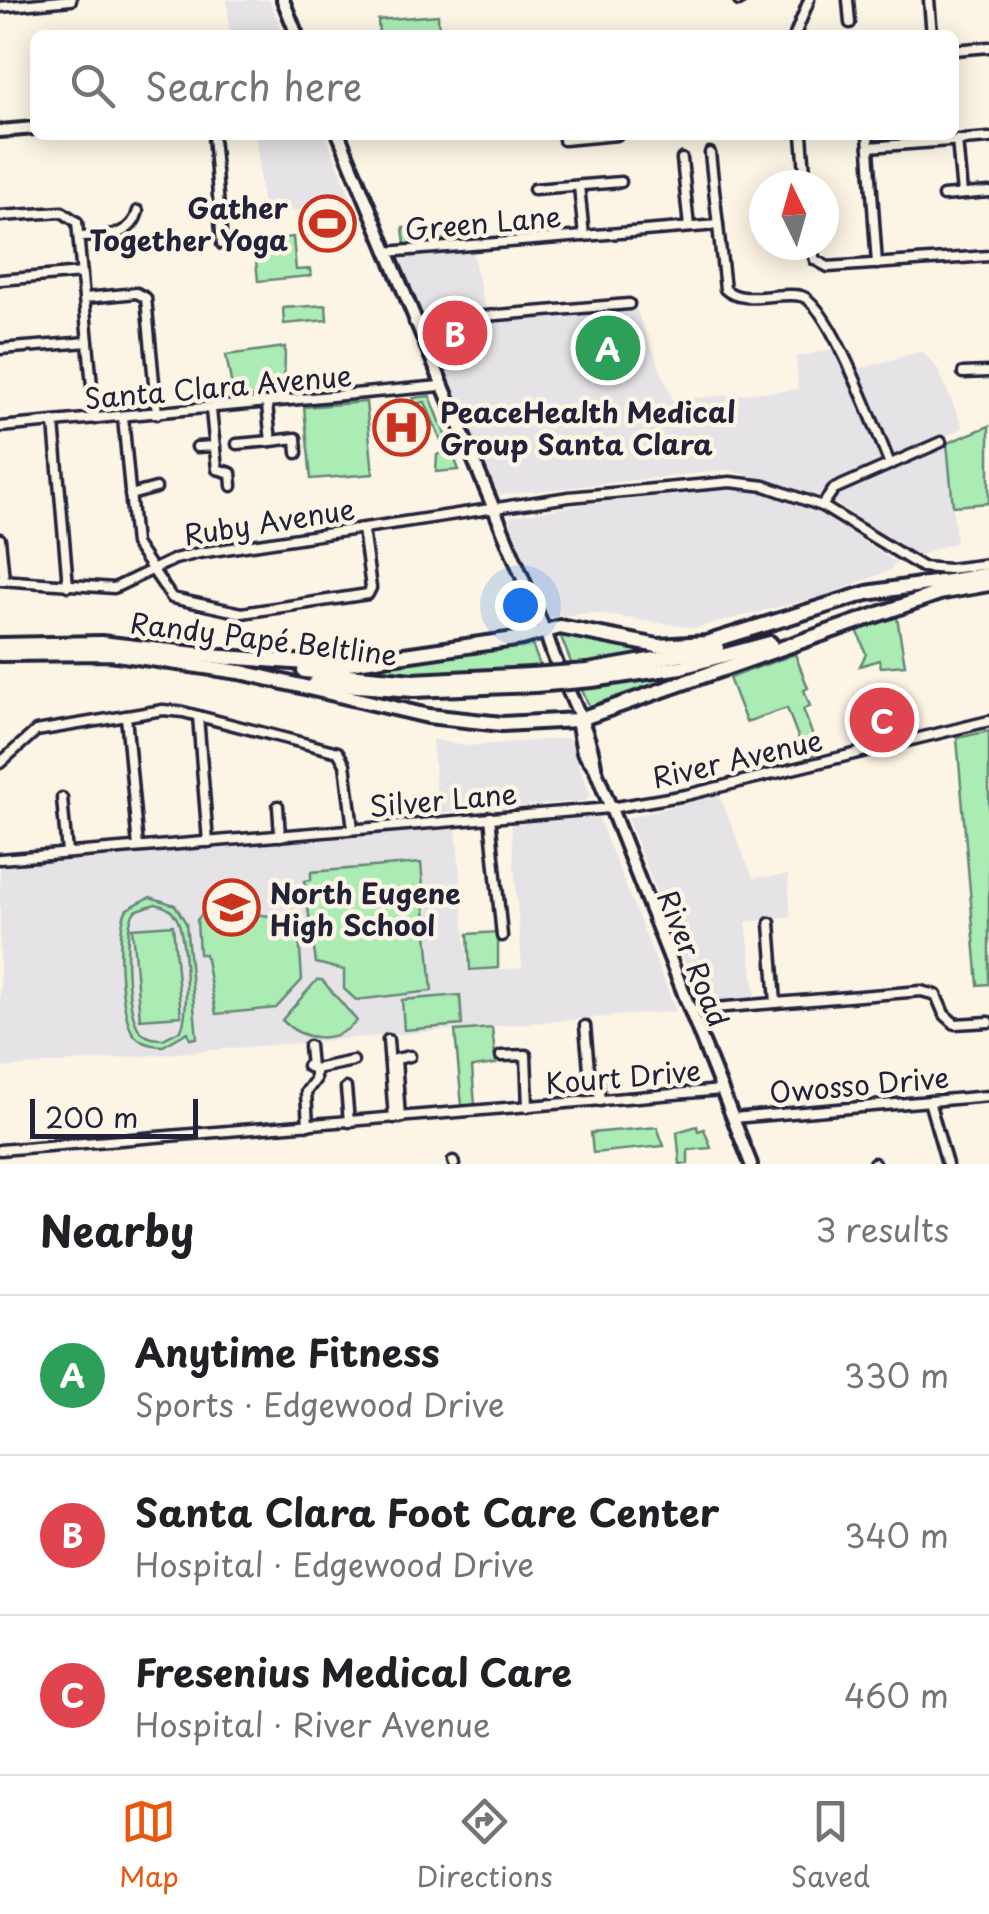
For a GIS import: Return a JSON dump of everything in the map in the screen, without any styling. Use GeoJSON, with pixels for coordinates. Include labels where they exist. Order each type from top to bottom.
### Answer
{"type":"FeatureCollection","features":[{"type":"Feature","properties":{"kind":"highway","name":"Randy Papé Beltline"},"geometry":{"type":"LineString","coordinates":[[0,654],[110,654],[373,689],[533,680],[718,658],[989,574]]}},
{"type":"Feature","properties":{"kind":"highway","name":"Randy Papé Beltline"},"geometry":{"type":"LineString","coordinates":[[941,587],[989,584]]}},
{"type":"Feature","properties":{"kind":"highway"},"geometry":{"type":"LineString","coordinates":[[224,658],[335,665],[571,628],[658,646],[706,643],[868,593],[941,587]]}},
{"type":"Feature","properties":{"kind":"highway"},"geometry":{"type":"LineString","coordinates":[[241,672],[428,716],[502,724],[578,720],[941,587]]}},
{"type":"Feature","properties":{"kind":"highway","name":"Randy Papé Beltline"},"geometry":{"type":"LineString","coordinates":[[0,645],[101,643],[398,680],[533,680]]}},
{"type":"Feature","properties":{"kind":"main road"},"geometry":{"type":"LineString","coordinates":[[282,0],[295,30]]}},
{"type":"Feature","properties":{"kind":"main road"},"geometry":{"type":"LineString","coordinates":[[0,131],[30,128]]}},
{"type":"Feature","properties":{"kind":"main road"},"geometry":{"type":"LineString","coordinates":[[341,140],[492,510]]}},
{"type":"Feature","properties":{"kind":"main road","name":"River Road"},"geometry":{"type":"LineString","coordinates":[[492,510],[542,616],[578,720],[583,752],[595,768],[751,1164]]}},
{"type":"Feature","properties":{"kind":"street"},"geometry":{"type":"LineString","coordinates":[[0,7],[71,0]]}},
{"type":"Feature","properties":{"kind":"street"},"geometry":{"type":"LineString","coordinates":[[797,30],[810,0]]}},
{"type":"Feature","properties":{"kind":"street"},"geometry":{"type":"LineString","coordinates":[[848,0],[850,24]]}},
{"type":"Feature","properties":{"kind":"street"},"geometry":{"type":"LineString","coordinates":[[929,0],[932,30]]}},
{"type":"Feature","properties":{"kind":"street"},"geometry":{"type":"LineString","coordinates":[[959,50],[989,47]]}},
{"type":"Feature","properties":{"kind":"street"},"geometry":{"type":"LineString","coordinates":[[959,140],[989,138]]}},
{"type":"Feature","properties":{"kind":"street"},"geometry":{"type":"LineString","coordinates":[[213,140],[222,244]]}},
{"type":"Feature","properties":{"kind":"street"},"geometry":{"type":"LineString","coordinates":[[802,140],[805,170]]}},
{"type":"Feature","properties":{"kind":"street"},"geometry":{"type":"LineString","coordinates":[[868,140],[877,264]]}},
{"type":"Feature","properties":{"kind":"street"},"geometry":{"type":"LineString","coordinates":[[869,148],[957,140],[962,194]]}},
{"type":"Feature","properties":{"kind":"street"},"geometry":{"type":"LineString","coordinates":[[710,153],[724,282],[730,294],[799,296],[821,309],[890,464]]}},
{"type":"Feature","properties":{"kind":"street"},"geometry":{"type":"LineString","coordinates":[[682,159],[689,227]]}},
{"type":"Feature","properties":{"kind":"street"},"geometry":{"type":"LineString","coordinates":[[534,189],[621,182]]}},
{"type":"Feature","properties":{"kind":"street","name":"Green Lane"},"geometry":{"type":"LineString","coordinates":[[579,186],[584,236]]}},
{"type":"Feature","properties":{"kind":"street"},"geometry":{"type":"LineString","coordinates":[[942,196],[989,192]]}},
{"type":"Feature","properties":{"kind":"street"},"geometry":{"type":"LineString","coordinates":[[80,237],[122,232],[133,225],[138,211]]}},
{"type":"Feature","properties":{"kind":"street"},"geometry":{"type":"LineString","coordinates":[[0,216],[62,212],[75,218],[80,237],[95,420]]}},
{"type":"Feature","properties":{"kind":"street","name":"Green Lane"},"geometry":{"type":"LineString","coordinates":[[386,252],[718,225]]}},
{"type":"Feature","properties":{"kind":"street"},"geometry":{"type":"LineString","coordinates":[[821,260],[828,267],[989,256]]}},
{"type":"Feature","properties":{"kind":"street"},"geometry":{"type":"LineString","coordinates":[[0,280],[82,274]]}},
{"type":"Feature","properties":{"kind":"street"},"geometry":{"type":"LineString","coordinates":[[85,298],[134,293],[145,297],[157,414]]}},
{"type":"Feature","properties":{"kind":"street"},"geometry":{"type":"LineString","coordinates":[[413,322],[629,304]]}},
{"type":"Feature","properties":{"kind":"street"},"geometry":{"type":"LineString","coordinates":[[0,349],[88,342]]}},
{"type":"Feature","properties":{"kind":"street"},"geometry":{"type":"LineString","coordinates":[[963,373],[989,372]]}},
{"type":"Feature","properties":{"kind":"street","name":"Santa Clara Avenue"},"geometry":{"type":"LineString","coordinates":[[0,427],[440,386]]}},
{"type":"Feature","properties":{"kind":"street"},"geometry":{"type":"LineString","coordinates":[[267,405],[270,440]]}},
{"type":"Feature","properties":{"kind":"street"},"geometry":{"type":"LineString","coordinates":[[211,410],[217,470],[231,473],[232,486]]}},
{"type":"Feature","properties":{"kind":"street"},"geometry":{"type":"LineString","coordinates":[[123,417],[135,544],[151,572],[176,600],[239,612],[365,596],[371,588],[363,529]]}},
{"type":"Feature","properties":{"kind":"street"},"geometry":{"type":"LineString","coordinates":[[54,423],[68,586]]}},
{"type":"Feature","properties":{"kind":"street"},"geometry":{"type":"LineString","coordinates":[[237,444],[295,433],[297,453]]}},
{"type":"Feature","properties":{"kind":"street"},"geometry":{"type":"LineString","coordinates":[[822,506],[834,488],[941,442]]}},
{"type":"Feature","properties":{"kind":"street"},"geometry":{"type":"LineString","coordinates":[[198,447],[214,446]]}},
{"type":"Feature","properties":{"kind":"street","name":"Ruby Avenue"},"geometry":{"type":"LineString","coordinates":[[2,580],[114,588],[199,553],[712,482],[766,486],[822,506],[917,566],[944,570],[989,564]]}},
{"type":"Feature","properties":{"kind":"street"},"geometry":{"type":"LineString","coordinates":[[130,495],[156,488]]}},
{"type":"Feature","properties":{"kind":"street"},"geometry":{"type":"LineString","coordinates":[[0,538],[2,580]]}},
{"type":"Feature","properties":{"kind":"street"},"geometry":{"type":"LineString","coordinates":[[0,763],[36,730],[163,710],[198,716],[338,752],[345,764],[353,830]]}},
{"type":"Feature","properties":{"kind":"street"},"geometry":{"type":"LineString","coordinates":[[126,716],[138,848]]}},
{"type":"Feature","properties":{"kind":"street"},"geometry":{"type":"LineString","coordinates":[[198,716],[208,842]]}},
{"type":"Feature","properties":{"kind":"street","name":"River Avenue"},"geometry":{"type":"LineString","coordinates":[[610,808],[686,795],[989,720]]}},
{"type":"Feature","properties":{"kind":"street"},"geometry":{"type":"LineString","coordinates":[[0,746],[8,753]]}},
{"type":"Feature","properties":{"kind":"street"},"geometry":{"type":"LineString","coordinates":[[62,798],[67,854]]}},
{"type":"Feature","properties":{"kind":"street"},"geometry":{"type":"LineString","coordinates":[[278,806],[280,836]]}},
{"type":"Feature","properties":{"kind":"street","name":"Silver Lane"},"geometry":{"type":"LineString","coordinates":[[0,859],[610,808]]}},
{"type":"Feature","properties":{"kind":"street"},"geometry":{"type":"LineString","coordinates":[[490,818],[502,936]]}},
{"type":"Feature","properties":{"kind":"street"},"geometry":{"type":"LineString","coordinates":[[770,923],[776,1003]]}},
{"type":"Feature","properties":{"kind":"street"},"geometry":{"type":"LineString","coordinates":[[690,1010],[928,991],[936,995],[944,1014],[955,1024],[989,1022]]}},
{"type":"Feature","properties":{"kind":"street"},"geometry":{"type":"LineString","coordinates":[[885,994],[886,1006]]}},
{"type":"Feature","properties":{"kind":"street"},"geometry":{"type":"LineString","coordinates":[[585,1026],[588,1070],[598,1083],[600,1101]]}},
{"type":"Feature","properties":{"kind":"street"},"geometry":{"type":"LineString","coordinates":[[388,1040],[397,1118]]}},
{"type":"Feature","properties":{"kind":"street"},"geometry":{"type":"LineString","coordinates":[[308,1126],[306,1092],[315,1080],[309,1046]]}},
{"type":"Feature","properties":{"kind":"street","name":"Kourt Drive"},"geometry":{"type":"LineString","coordinates":[[502,1056],[526,1055],[528,1107]]}},
{"type":"Feature","properties":{"kind":"street"},"geometry":{"type":"LineString","coordinates":[[397,1118],[396,1059],[410,1056]]}},
{"type":"Feature","properties":{"kind":"street"},"geometry":{"type":"LineString","coordinates":[[311,1067],[353,1061]]}},
{"type":"Feature","properties":{"kind":"street"},"geometry":{"type":"LineString","coordinates":[[346,1088],[349,1122]]}},
{"type":"Feature","properties":{"kind":"street","name":"Kourt Drive"},"geometry":{"type":"LineString","coordinates":[[0,1150],[722,1090]]}},
{"type":"Feature","properties":{"kind":"street","name":"Owosso Drive"},"geometry":{"type":"LineString","coordinates":[[733,1118],[989,1096]]}},
{"type":"Feature","properties":{"kind":"street"},"geometry":{"type":"LineString","coordinates":[[929,1101],[946,1164]]}},
{"type":"Feature","properties":{"kind":"shaded area"},"geometry":{"type":"Polygon","coordinates":[[[227,0],[269,0],[282,30],[230,30],[227,0]]]}},
{"type":"Feature","properties":{"kind":"shaded area"},"geometry":{"type":"Polygon","coordinates":[[[256,140],[328,140],[354,206],[263,213],[256,140]]]}},
{"type":"Feature","properties":{"kind":"shaded area"},"geometry":{"type":"Polygon","coordinates":[[[471,246],[486,312],[632,299],[673,400],[798,389],[796,357],[832,349],[850,372],[885,461],[818,496],[728,470],[499,495],[398,259],[401,254],[471,246]]]}},
{"type":"Feature","properties":{"kind":"shaded area"},"geometry":{"type":"Polygon","coordinates":[[[922,351],[938,369],[963,428],[892,459],[859,381],[859,369],[922,351]]]}},
{"type":"Feature","properties":{"kind":"shaded area"},"geometry":{"type":"Polygon","coordinates":[[[947,443],[956,542],[915,557],[833,502],[835,492],[947,443]]]}},
{"type":"Feature","properties":{"kind":"shaded area"},"geometry":{"type":"Polygon","coordinates":[[[716,488],[754,490],[826,516],[896,563],[889,571],[824,596],[695,628],[592,613],[550,617],[510,524],[511,516],[648,494],[716,488]]]}},
{"type":"Feature","properties":{"kind":"shaded area"},"geometry":{"type":"Polygon","coordinates":[[[569,738],[590,794],[586,801],[438,813],[432,739],[464,746],[569,738]]]}},
{"type":"Feature","properties":{"kind":"shaded area"},"geometry":{"type":"Polygon","coordinates":[[[719,795],[753,878],[788,875],[791,917],[746,922],[756,998],[701,1003],[627,818],[719,795]]]}},
{"type":"Feature","properties":{"kind":"shaded area","name":"North Eugene High School"},"geometry":{"type":"Polygon","coordinates":[[[598,817],[676,1011],[0,1068],[0,864],[456,826],[468,972],[522,968],[511,824],[598,817]]]}},
{"type":"Feature","properties":{"kind":"green space"},"geometry":{"type":"Polygon","coordinates":[[[438,15],[439,30],[379,30],[378,20],[438,15]]]}},
{"type":"Feature","properties":{"kind":"green space"},"geometry":{"type":"Polygon","coordinates":[[[463,223],[463,229],[458,232],[463,238],[410,243],[467,240],[464,242],[397,247],[405,244],[403,228],[461,227],[463,223]]]}},
{"type":"Feature","properties":{"kind":"green space"},"geometry":{"type":"Polygon","coordinates":[[[293,237],[296,270],[310,269],[311,276],[258,281],[254,241],[293,237]]]}},
{"type":"Feature","properties":{"kind":"green space"},"geometry":{"type":"Polygon","coordinates":[[[326,305],[327,320],[284,324],[283,308],[326,305]]]}},
{"type":"Feature","properties":{"kind":"green space"},"geometry":{"type":"Polygon","coordinates":[[[285,347],[284,399],[235,403],[226,355],[285,347]]]}},
{"type":"Feature","properties":{"kind":"green space"},"geometry":{"type":"Polygon","coordinates":[[[430,396],[459,470],[436,472],[437,455],[445,451],[425,402],[415,404],[413,398],[430,396]]]}},
{"type":"Feature","properties":{"kind":"green space"},"geometry":{"type":"Polygon","coordinates":[[[366,402],[373,474],[311,479],[304,407],[366,402]]]}},
{"type":"Feature","properties":{"kind":"green space"},"geometry":{"type":"Polygon","coordinates":[[[989,426],[989,503],[953,506],[947,443],[989,426]]]}},
{"type":"Feature","properties":{"kind":"green space"},"geometry":{"type":"Polygon","coordinates":[[[897,617],[905,665],[881,667],[879,660],[860,666],[866,654],[857,629],[897,617]]]}},
{"type":"Feature","properties":{"kind":"green space"},"geometry":{"type":"Polygon","coordinates":[[[564,634],[672,653],[572,665],[561,637],[564,634]]]}},
{"type":"Feature","properties":{"kind":"green space"},"geometry":{"type":"Polygon","coordinates":[[[531,642],[541,668],[412,676],[339,670],[531,642]]]}},
{"type":"Feature","properties":{"kind":"green space"},"geometry":{"type":"Polygon","coordinates":[[[795,654],[808,688],[804,690],[810,706],[803,709],[819,753],[806,758],[787,708],[746,722],[729,678],[795,654]]]}},
{"type":"Feature","properties":{"kind":"green space"},"geometry":{"type":"Polygon","coordinates":[[[703,669],[590,708],[581,688],[703,669]]]}},
{"type":"Feature","properties":{"kind":"green space"},"geometry":{"type":"Polygon","coordinates":[[[989,731],[989,984],[978,985],[957,738],[989,731]]]}},
{"type":"Feature","properties":{"kind":"green space"},"geometry":{"type":"Polygon","coordinates":[[[421,863],[432,991],[356,1000],[344,989],[344,970],[316,963],[304,881],[311,880],[311,872],[421,863]]]}},
{"type":"Feature","properties":{"kind":"green space"},"geometry":{"type":"Polygon","coordinates":[[[150,897],[175,905],[186,923],[197,1038],[190,1039],[188,1032],[159,1046],[134,1035],[125,1010],[121,972],[121,934],[127,909],[150,897]],[[155,904],[135,911],[131,920],[127,971],[135,1022],[145,1035],[163,1039],[181,1030],[186,974],[176,917],[155,904]]]}},
{"type":"Feature","properties":{"kind":"green space"},"geometry":{"type":"Polygon","coordinates":[[[241,906],[242,913],[298,919],[302,980],[276,1008],[216,1014],[205,954],[199,954],[197,920],[208,907],[241,906]]]}},
{"type":"Feature","properties":{"kind":"green space"},"geometry":{"type":"Polygon","coordinates":[[[173,925],[181,1016],[140,1019],[132,928],[173,925]]]}},
{"type":"Feature","properties":{"kind":"green space"},"geometry":{"type":"Polygon","coordinates":[[[498,932],[498,968],[470,970],[468,934],[498,932]]]}},
{"type":"Feature","properties":{"kind":"green space"},"geometry":{"type":"Polygon","coordinates":[[[317,980],[322,980],[357,1021],[339,1034],[310,1036],[282,1020],[317,980]]]}},
{"type":"Feature","properties":{"kind":"green space"},"geometry":{"type":"Polygon","coordinates":[[[460,995],[462,1025],[404,1030],[402,1000],[460,995]]]}},
{"type":"Feature","properties":{"kind":"green space"},"geometry":{"type":"Polygon","coordinates":[[[492,1028],[496,1064],[472,1067],[475,1105],[462,1106],[455,1031],[492,1028]]]}},
{"type":"Feature","properties":{"kind":"green space"},"geometry":{"type":"Polygon","coordinates":[[[697,1126],[698,1131],[704,1129],[711,1148],[688,1150],[688,1164],[680,1164],[677,1132],[697,1126]]]}},
{"type":"Feature","properties":{"kind":"green space"},"geometry":{"type":"Polygon","coordinates":[[[657,1127],[664,1146],[593,1153],[591,1133],[657,1127]]]}},
{"type":"Feature","properties":{"kind":"place","name":"Gather Together Yoga"},"geometry":{"type":"Point","coordinates":[327,223]}},
{"type":"Feature","properties":{"kind":"place","name":"Santa Clara Foot Care Center"},"geometry":{"type":"Point","coordinates":[455,333]}},
{"type":"Feature","properties":{"kind":"place","name":"Anytime Fitness"},"geometry":{"type":"Point","coordinates":[608,348]}},
{"type":"Feature","properties":{"kind":"place","name":"PeaceHealth Medical Group Santa Clara"},"geometry":{"type":"Point","coordinates":[401,427]}},
{"type":"Feature","properties":{"kind":"place","name":"Fresenius Medical Care"},"geometry":{"type":"Point","coordinates":[882,720]}},
{"type":"Feature","properties":{"kind":"place","name":"North Eugene High School"},"geometry":{"type":"Point","coordinates":[231,908]}}]}
